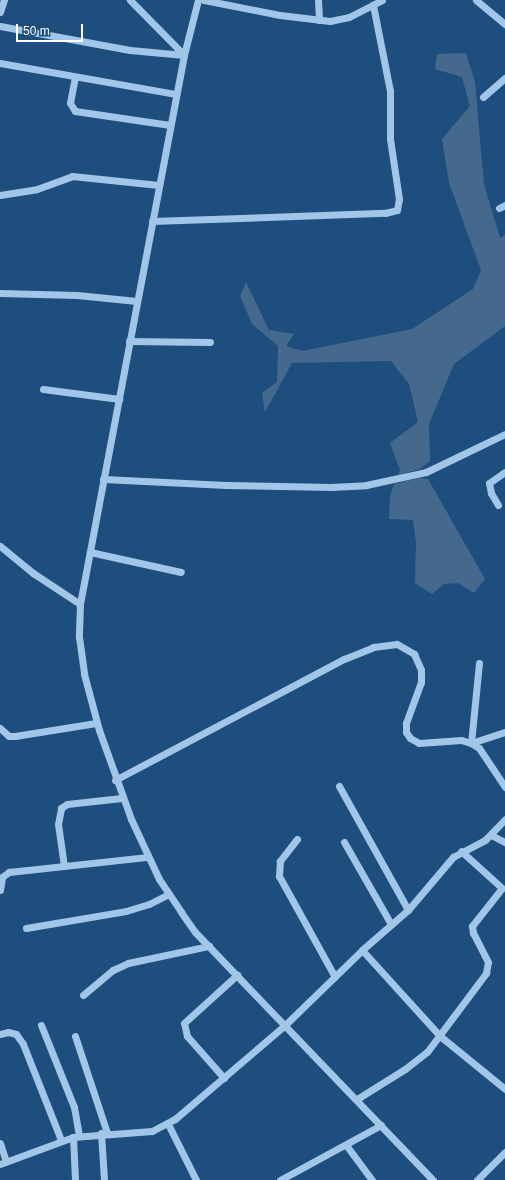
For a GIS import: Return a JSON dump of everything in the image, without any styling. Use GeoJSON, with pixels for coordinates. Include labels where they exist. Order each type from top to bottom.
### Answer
{"type":"FeatureCollection","features":[{"type":"Feature","properties":{"kind":"street"},"geometry":{"type":"LineString","coordinates":[[0,12],[4,0]]}},
{"type":"Feature","properties":{"kind":"street"},"geometry":{"type":"LineString","coordinates":[[130,0],[184,55]]}},
{"type":"Feature","properties":{"kind":"street"},"geometry":{"type":"LineString","coordinates":[[198,0],[176,94],[80,604],[81,658],[96,723],[122,798],[148,857],[169,894],[195,932],[357,1099],[433,1180]]}},
{"type":"Feature","properties":{"kind":"street"},"geometry":{"type":"LineString","coordinates":[[204,0],[319,20],[349,17],[382,0]]}},
{"type":"Feature","properties":{"kind":"street"},"geometry":{"type":"LineString","coordinates":[[318,0],[319,20]]}},
{"type":"Feature","properties":{"kind":"street"},"geometry":{"type":"LineString","coordinates":[[476,0],[505,24]]}},
{"type":"Feature","properties":{"kind":"street"},"geometry":{"type":"LineString","coordinates":[[152,221],[385,213],[397,210],[399,199],[390,139],[390,91],[372,5]]}},
{"type":"Feature","properties":{"kind":"street"},"geometry":{"type":"LineString","coordinates":[[0,26],[91,44],[160,54],[184,55]]}},
{"type":"Feature","properties":{"kind":"street"},"geometry":{"type":"LineString","coordinates":[[0,63],[176,94]]}},
{"type":"Feature","properties":{"kind":"street"},"geometry":{"type":"LineString","coordinates":[[75,77],[70,102],[76,112],[170,125]]}},
{"type":"Feature","properties":{"kind":"street"},"geometry":{"type":"LineString","coordinates":[[483,97],[505,78]]}},
{"type":"Feature","properties":{"kind":"street"},"geometry":{"type":"LineString","coordinates":[[0,195],[36,189],[72,176],[159,184]]}},
{"type":"Feature","properties":{"kind":"street"},"geometry":{"type":"LineString","coordinates":[[0,293],[77,295],[137,301]]}},
{"type":"Feature","properties":{"kind":"street"},"geometry":{"type":"LineString","coordinates":[[129,341],[210,342]]}},
{"type":"Feature","properties":{"kind":"street"},"geometry":{"type":"LineString","coordinates":[[43,389],[119,399]]}},
{"type":"Feature","properties":{"kind":"street"},"geometry":{"type":"LineString","coordinates":[[104,479],[226,485],[366,484],[426,472],[505,434]]}},
{"type":"Feature","properties":{"kind":"street"},"geometry":{"type":"LineString","coordinates":[[498,506],[491,493],[489,483],[505,472]]}},
{"type":"Feature","properties":{"kind":"street"},"geometry":{"type":"LineString","coordinates":[[0,546],[33,573],[80,604]]}},
{"type":"Feature","properties":{"kind":"street"},"geometry":{"type":"LineString","coordinates":[[90,552],[181,572]]}},
{"type":"Feature","properties":{"kind":"street"},"geometry":{"type":"LineString","coordinates":[[116,780],[344,659],[373,647],[386,644],[397,644],[407,648],[414,654],[421,670],[421,682],[406,723],[406,732],[410,738],[419,743],[461,740],[471,743],[479,748],[505,787]]}},
{"type":"Feature","properties":{"kind":"street"},"geometry":{"type":"LineString","coordinates":[[471,743],[479,663]]}},
{"type":"Feature","properties":{"kind":"street"},"geometry":{"type":"LineString","coordinates":[[0,728],[9,736],[15,736],[96,723]]}},
{"type":"Feature","properties":{"kind":"street"},"geometry":{"type":"LineString","coordinates":[[471,743],[505,732]]}},
{"type":"Feature","properties":{"kind":"street"},"geometry":{"type":"LineString","coordinates":[[339,786],[408,910]]}},
{"type":"Feature","properties":{"kind":"street"},"geometry":{"type":"LineString","coordinates":[[64,866],[58,824],[61,808],[67,804],[122,798]]}},
{"type":"Feature","properties":{"kind":"street"},"geometry":{"type":"LineString","coordinates":[[0,1143],[3,1162],[61,1140],[76,1136],[152,1130],[168,1124],[285,1025],[362,950],[408,910],[447,862],[461,851],[479,844],[491,835],[505,819]]}},
{"type":"Feature","properties":{"kind":"street"},"geometry":{"type":"LineString","coordinates":[[491,835],[505,842]]}},
{"type":"Feature","properties":{"kind":"street"},"geometry":{"type":"LineString","coordinates":[[297,840],[280,861],[279,876],[335,977]]}},
{"type":"Feature","properties":{"kind":"street"},"geometry":{"type":"LineString","coordinates":[[344,842],[391,924]]}},
{"type":"Feature","properties":{"kind":"street"},"geometry":{"type":"LineString","coordinates":[[357,1099],[411,1065],[440,1036],[486,973],[488,962],[473,933],[472,926],[502,888],[461,851]]}},
{"type":"Feature","properties":{"kind":"street"},"geometry":{"type":"LineString","coordinates":[[0,890],[1,880],[5,874],[148,857]]}},
{"type":"Feature","properties":{"kind":"street"},"geometry":{"type":"LineString","coordinates":[[26,928],[126,912],[149,904],[169,894]]}},
{"type":"Feature","properties":{"kind":"street"},"geometry":{"type":"LineString","coordinates":[[83,995],[113,970],[128,963],[208,946]]}},
{"type":"Feature","properties":{"kind":"street"},"geometry":{"type":"LineString","coordinates":[[362,950],[440,1036],[505,1089]]}},
{"type":"Feature","properties":{"kind":"street"},"geometry":{"type":"LineString","coordinates":[[224,1078],[187,1036],[184,1027],[187,1018],[237,975]]}},
{"type":"Feature","properties":{"kind":"street"},"geometry":{"type":"LineString","coordinates":[[41,1025],[74,1107],[76,1136],[75,1180]]}},
{"type":"Feature","properties":{"kind":"street"},"geometry":{"type":"LineString","coordinates":[[0,1034],[8,1032],[16,1034],[23,1044],[61,1140]]}},
{"type":"Feature","properties":{"kind":"street"},"geometry":{"type":"LineString","coordinates":[[75,1036],[104,1133],[104,1180]]}},
{"type":"Feature","properties":{"kind":"street"},"geometry":{"type":"LineString","coordinates":[[168,1124],[196,1180]]}},
{"type":"Feature","properties":{"kind":"street"},"geometry":{"type":"LineString","coordinates":[[280,1180],[381,1125]]}},
{"type":"Feature","properties":{"kind":"street"},"geometry":{"type":"LineString","coordinates":[[346,1145],[372,1180]]}},
{"type":"Feature","properties":{"kind":"street"},"geometry":{"type":"LineString","coordinates":[[477,1180],[505,1152]]}},
{"type":"Feature","properties":{"kind":"water"},"geometry":{"type":"Polygon","coordinates":[[[466,53],[475,82],[484,184],[500,238],[505,235],[505,326],[454,364],[429,424],[430,461],[420,469],[398,475],[400,470],[390,443],[418,422],[409,384],[391,361],[292,363],[265,412],[262,393],[277,382],[278,346],[252,324],[240,296],[246,282],[269,330],[294,334],[286,346],[302,351],[412,329],[473,289],[481,270],[449,183],[442,139],[470,106],[462,77],[435,69],[437,54],[466,53]]]}},
{"type":"Feature","properties":{"kind":"water"},"geometry":{"type":"Polygon","coordinates":[[[420,478],[428,479],[485,579],[474,593],[458,583],[444,584],[432,594],[415,583],[416,543],[413,520],[389,519],[390,497],[394,484],[420,478]]]}}]}
